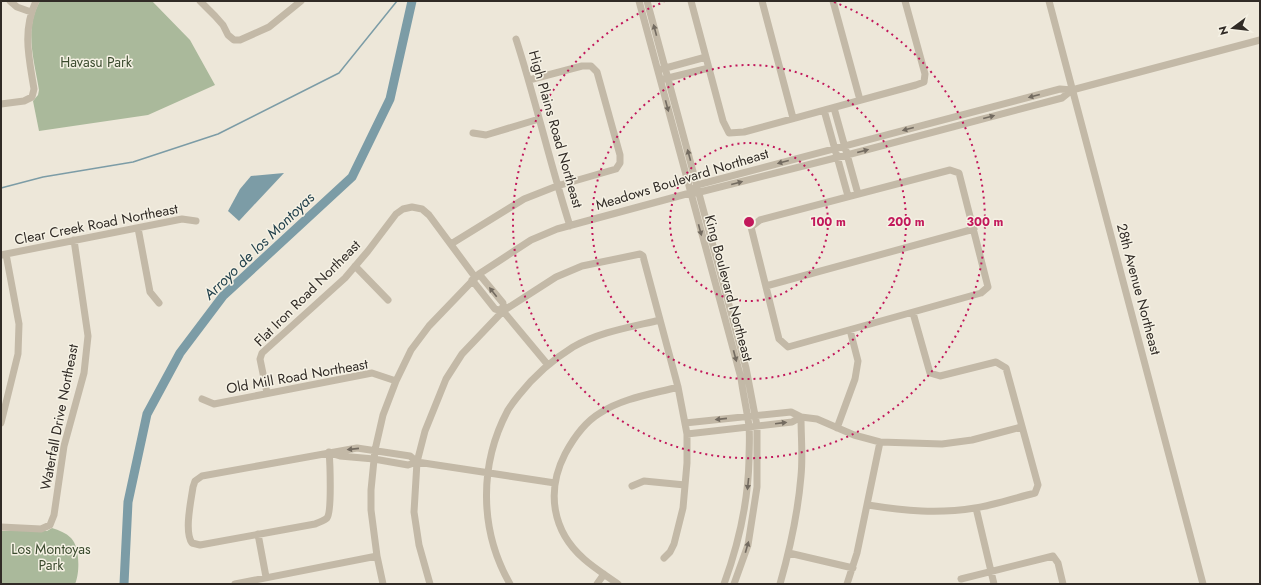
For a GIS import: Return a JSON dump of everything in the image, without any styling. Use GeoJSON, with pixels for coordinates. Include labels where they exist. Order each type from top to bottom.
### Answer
{"type":"FeatureCollection","features":[{"type":"Feature","properties":{"kind":"street"},"geometry":{"type":"LineString","coordinates":[[10,1],[17,7],[31,12]]}},
{"type":"Feature","properties":{"kind":"street"},"geometry":{"type":"LineString","coordinates":[[1,104],[24,101],[32,97],[34,89],[27,33],[31,12],[36,1]]}},
{"type":"Feature","properties":{"kind":"street"},"geometry":{"type":"LineString","coordinates":[[200,1],[223,25],[228,35],[234,40],[240,40],[270,27],[301,1]]}},
{"type":"Feature","properties":{"kind":"street","name":"King Boulevard Northeast"},"geometry":{"type":"LineString","coordinates":[[639,1],[740,378],[749,427],[749,477],[746,506],[740,535],[724,584]]}},
{"type":"Feature","properties":{"kind":"street","name":"King Boulevard Northeast"},"geometry":{"type":"LineString","coordinates":[[647,1],[746,368],[756,416],[757,487],[748,544],[734,584]]}},
{"type":"Feature","properties":{"kind":"street"},"geometry":{"type":"LineString","coordinates":[[693,1],[723,121],[729,133],[744,132],[924,82],[925,74],[905,1]]}},
{"type":"Feature","properties":{"kind":"street"},"geometry":{"type":"LineString","coordinates":[[762,1],[793,118]]}},
{"type":"Feature","properties":{"kind":"street"},"geometry":{"type":"LineString","coordinates":[[833,1],[860,100]]}},
{"type":"Feature","properties":{"kind":"street","name":"28th Avenue Northeast"},"geometry":{"type":"LineString","coordinates":[[1049,1],[1204,584]]}},
{"type":"Feature","properties":{"kind":"street","name":"High Plains Road Northeast"},"geometry":{"type":"LineString","coordinates":[[516,39],[540,119],[557,186],[570,226]]}},
{"type":"Feature","properties":{"kind":"street","name":"Meadows Boulevard Northeast"},"geometry":{"type":"LineString","coordinates":[[690,193],[697,185],[1060,89],[1072,90],[1260,40]]}},
{"type":"Feature","properties":{"kind":"street"},"geometry":{"type":"LineString","coordinates":[[657,70],[706,57]]}},
{"type":"Feature","properties":{"kind":"street"},"geometry":{"type":"LineString","coordinates":[[451,244],[524,199],[557,186],[616,169],[620,163],[620,155],[597,72],[591,66],[582,66],[529,80]]}},
{"type":"Feature","properties":{"kind":"street"},"geometry":{"type":"LineString","coordinates":[[660,80],[709,68]]}},
{"type":"Feature","properties":{"kind":"street","name":"Meadows Boulevard Northeast"},"geometry":{"type":"LineString","coordinates":[[383,584],[376,556],[371,510],[371,490],[375,450],[383,415],[411,350],[429,326],[476,277],[531,240],[557,229],[690,193],[700,193],[1062,98],[1072,90]]}},
{"type":"Feature","properties":{"kind":"street"},"geometry":{"type":"LineString","coordinates":[[834,108],[858,194]]}},
{"type":"Feature","properties":{"kind":"street"},"geometry":{"type":"LineString","coordinates":[[824,110],[848,196]]}},
{"type":"Feature","properties":{"kind":"street"},"geometry":{"type":"LineString","coordinates":[[473,133],[486,134],[540,119]]}},
{"type":"Feature","properties":{"kind":"street"},"geometry":{"type":"LineString","coordinates":[[950,170],[959,173],[988,287],[981,294],[788,347],[779,339],[751,227],[760,220],[858,194],[950,170]]}},
{"type":"Feature","properties":{"kind":"street","name":"Flat Iron Road Northeast"},"geometry":{"type":"LineString","coordinates":[[267,393],[260,359],[262,353],[345,278],[396,214],[403,209],[412,207],[422,209],[429,215],[476,277],[503,304],[502,311],[548,365]]}},
{"type":"Feature","properties":{"kind":"street","name":"Clear Creek Road Northeast"},"geometry":{"type":"LineString","coordinates":[[4,254],[182,219],[196,221]]}},
{"type":"Feature","properties":{"kind":"street"},"geometry":{"type":"LineString","coordinates":[[138,228],[150,292],[158,302]]}},
{"type":"Feature","properties":{"kind":"street"},"geometry":{"type":"LineString","coordinates":[[766,286],[974,230]]}},
{"type":"Feature","properties":{"kind":"street","name":"Waterfall Drive Northeast"},"geometry":{"type":"LineString","coordinates":[[1,527],[41,529],[50,525],[54,515],[64,446],[84,373],[88,336],[74,240]]}},
{"type":"Feature","properties":{"kind":"street"},"geometry":{"type":"LineString","coordinates":[[1,423],[18,354],[19,324],[4,254]]}},
{"type":"Feature","properties":{"kind":"street"},"geometry":{"type":"LineString","coordinates":[[430,584],[419,545],[414,512],[417,462],[425,431],[446,379],[462,354],[502,311],[556,277],[582,266],[640,254],[643,256],[678,387],[687,434],[686,485],[682,508],[674,544],[670,552],[664,558]]}},
{"type":"Feature","properties":{"kind":"street"},"geometry":{"type":"LineString","coordinates":[[355,266],[388,300]]}},
{"type":"Feature","properties":{"kind":"street"},"geometry":{"type":"LineString","coordinates":[[868,505],[927,512],[976,508],[1035,493],[1038,485],[1006,368],[996,362],[940,376],[930,373],[913,313]]}},
{"type":"Feature","properties":{"kind":"street"},"geometry":{"type":"LineString","coordinates":[[510,584],[495,550],[489,530],[486,488],[492,449],[508,408],[534,377],[574,346],[598,336],[660,320]]}},
{"type":"Feature","properties":{"kind":"street"},"geometry":{"type":"LineString","coordinates":[[836,428],[855,379],[858,361],[850,330]]}},
{"type":"Feature","properties":{"kind":"street","name":"Old Mill Road Northeast"},"geometry":{"type":"LineString","coordinates":[[202,399],[214,404],[372,373],[396,382]]}},
{"type":"Feature","properties":{"kind":"street"},"geometry":{"type":"LineString","coordinates":[[618,584],[577,552],[563,533],[556,513],[554,501],[555,483],[560,465],[569,446],[581,430],[598,414],[613,405],[678,387]]}},
{"type":"Feature","properties":{"kind":"street"},"geometry":{"type":"LineString","coordinates":[[685,423],[791,412],[801,417],[817,419],[854,435],[880,442],[942,444],[972,440],[1021,427]]}},
{"type":"Feature","properties":{"kind":"street"},"geometry":{"type":"LineString","coordinates":[[687,434],[792,422],[801,417]]}},
{"type":"Feature","properties":{"kind":"street"},"geometry":{"type":"LineString","coordinates":[[780,584],[789,553],[796,516],[801,475],[801,417]]}},
{"type":"Feature","properties":{"kind":"street"},"geometry":{"type":"LineString","coordinates":[[847,584],[853,568],[868,505],[880,442]]}},
{"type":"Feature","properties":{"kind":"street"},"geometry":{"type":"LineString","coordinates":[[329,452],[329,507],[326,519],[315,524],[200,545],[192,543],[190,540],[188,530],[193,487],[194,482],[202,476],[329,452],[357,448],[410,456],[417,462]]}},
{"type":"Feature","properties":{"kind":"street"},"geometry":{"type":"LineString","coordinates":[[329,452],[340,456],[374,459],[408,465],[417,462],[555,483]]}},
{"type":"Feature","properties":{"kind":"street"},"geometry":{"type":"LineString","coordinates":[[632,486],[644,482],[686,485]]}},
{"type":"Feature","properties":{"kind":"street"},"geometry":{"type":"LineString","coordinates":[[976,508],[994,584]]}},
{"type":"Feature","properties":{"kind":"street"},"geometry":{"type":"LineString","coordinates":[[258,534],[266,577]]}},
{"type":"Feature","properties":{"kind":"street"},"geometry":{"type":"LineString","coordinates":[[789,553],[853,568]]}},
{"type":"Feature","properties":{"kind":"street"},"geometry":{"type":"LineString","coordinates":[[235,584],[376,556]]}},
{"type":"Feature","properties":{"kind":"street"},"geometry":{"type":"LineString","coordinates":[[961,579],[1053,556],[1058,563],[1063,584]]}},
{"type":"Feature","properties":{"kind":"street"},"geometry":{"type":"LineString","coordinates":[[597,584],[604,574]]}},
{"type":"Feature","properties":{"kind":"green space","name":"Havasu Park"},"geometry":{"type":"Polygon","coordinates":[[[40,1],[152,1],[190,40],[215,85],[148,115],[39,131],[33,101],[38,95],[39,90],[33,56],[31,33],[32,22],[40,1]]]}},
{"type":"Feature","properties":{"kind":"green space","name":"Los Montoyas Park"},"geometry":{"type":"Polygon","coordinates":[[[52,528],[67,535],[74,542],[78,554],[78,573],[75,584],[1,584],[1,531],[47,531],[52,528]]]}},
{"type":"Feature","properties":{"kind":"water"},"geometry":{"type":"Polygon","coordinates":[[[284,173],[239,221],[228,211],[240,189],[251,176],[284,173]]]}},
{"type":"Feature","properties":{"kind":"waterway"},"geometry":{"type":"LineString","coordinates":[[1,188],[43,177],[133,162],[218,134],[339,73],[397,1]]}},
{"type":"Feature","properties":{"kind":"waterway","name":"Arroyo de los Montoyas"},"geometry":{"type":"LineString","coordinates":[[124,584],[128,502],[147,414],[180,353],[223,296],[352,177],[390,99],[412,1]]}}]}
